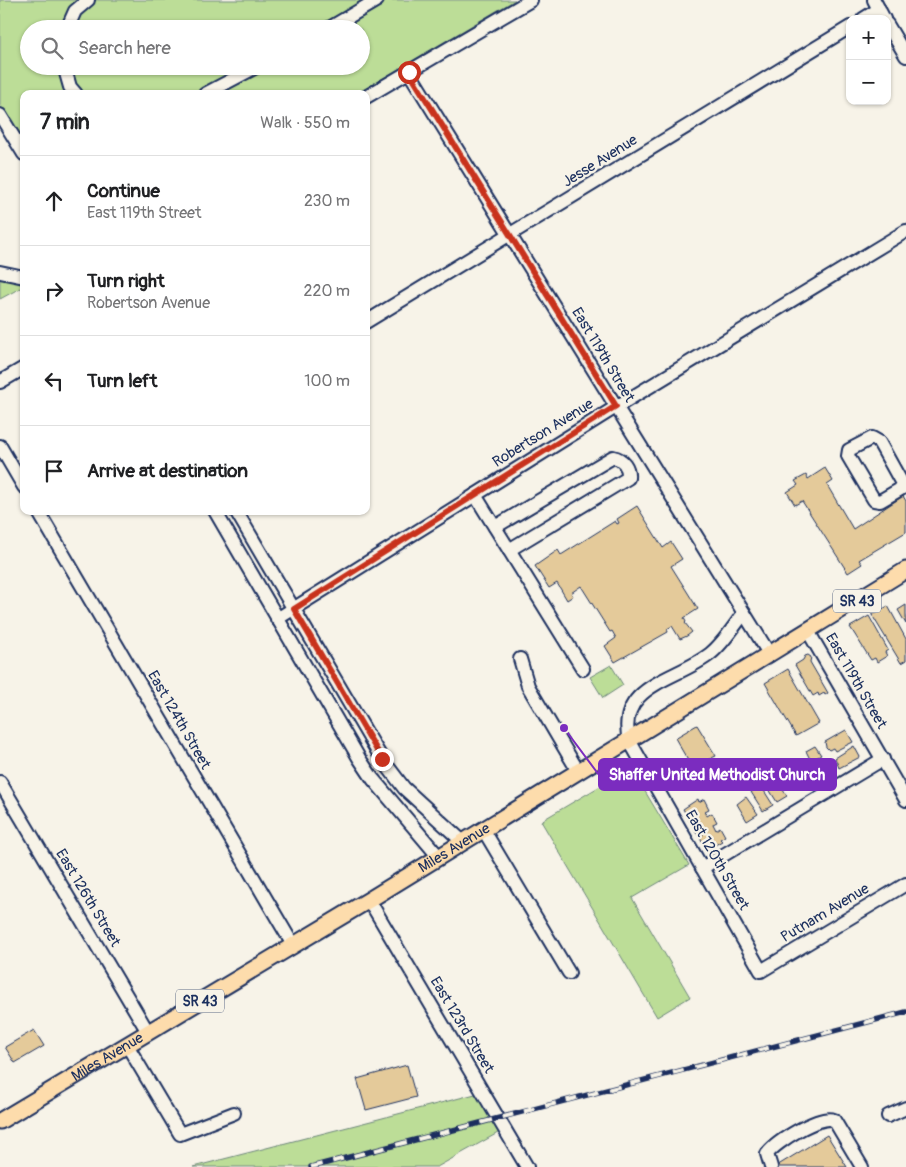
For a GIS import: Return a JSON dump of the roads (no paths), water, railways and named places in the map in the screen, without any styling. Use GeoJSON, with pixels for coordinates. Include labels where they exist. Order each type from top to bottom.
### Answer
{"type":"FeatureCollection","features":[{"type":"Feature","properties":{"kind":"main road","name":"Miles Avenue"},"geometry":{"type":"LineString","coordinates":[[1,1117],[127,1045],[369,900],[906,570]]}},
{"type":"Feature","properties":{"kind":"street"},"geometry":{"type":"LineString","coordinates":[[71,20],[75,11],[88,0]]}},
{"type":"Feature","properties":{"kind":"street"},"geometry":{"type":"LineString","coordinates":[[370,95],[531,0]]}},
{"type":"Feature","properties":{"kind":"street"},"geometry":{"type":"LineString","coordinates":[[342,20],[370,2]]}},
{"type":"Feature","properties":{"kind":"street","name":"Jesse Avenue"},"geometry":{"type":"LineString","coordinates":[[370,320],[512,235],[846,29]]}},
{"type":"Feature","properties":{"kind":"street"},"geometry":{"type":"LineString","coordinates":[[891,31],[906,56]]}},
{"type":"Feature","properties":{"kind":"street","name":"East 119th Street"},"geometry":{"type":"LineString","coordinates":[[409,72],[512,235],[770,655]]}},
{"type":"Feature","properties":{"kind":"street"},"geometry":{"type":"LineString","coordinates":[[67,75],[73,90]]}},
{"type":"Feature","properties":{"kind":"street"},"geometry":{"type":"LineString","coordinates":[[213,90],[241,75]]}},
{"type":"Feature","properties":{"kind":"street"},"geometry":{"type":"LineString","coordinates":[[0,116],[20,148]]}},
{"type":"Feature","properties":{"kind":"street","name":"Robertson Avenue"},"geometry":{"type":"LineString","coordinates":[[277,619],[616,406],[906,231]]}},
{"type":"Feature","properties":{"kind":"street"},"geometry":{"type":"LineString","coordinates":[[0,272],[20,275]]}},
{"type":"Feature","properties":{"kind":"street"},"geometry":{"type":"LineString","coordinates":[[0,382],[20,370]]}},
{"type":"Feature","properties":{"kind":"street"},"geometry":{"type":"LineString","coordinates":[[872,438],[879,442],[905,487],[880,501],[874,500],[848,456],[850,450],[872,438]]}},
{"type":"Feature","properties":{"kind":"street"},"geometry":{"type":"LineString","coordinates":[[0,446],[20,480]]}},
{"type":"Feature","properties":{"kind":"street"},"geometry":{"type":"LineString","coordinates":[[495,526],[613,457],[620,459],[626,465],[628,478],[509,550]]}},
{"type":"Feature","properties":{"kind":"street"},"geometry":{"type":"LineString","coordinates":[[475,495],[583,669]]}},
{"type":"Feature","properties":{"kind":"street","name":"East 124th Street"},"geometry":{"type":"LineString","coordinates":[[40,515],[293,945]]}},
{"type":"Feature","properties":{"kind":"street"},"geometry":{"type":"LineString","coordinates":[[217,515],[373,779],[439,857]]}},
{"type":"Feature","properties":{"kind":"street"},"geometry":{"type":"LineString","coordinates":[[238,515],[382,759],[404,788],[463,842]]}},
{"type":"Feature","properties":{"kind":"street"},"geometry":{"type":"LineString","coordinates":[[628,740],[625,721],[629,711],[643,692],[660,680],[697,664],[712,653],[744,613]]}},
{"type":"Feature","properties":{"kind":"street","name":"East 119th Street"},"geometry":{"type":"LineString","coordinates":[[808,631],[906,800]]}},
{"type":"Feature","properties":{"kind":"street"},"geometry":{"type":"LineString","coordinates":[[520,659],[528,686],[578,771]]}},
{"type":"Feature","properties":{"kind":"street","name":"East 120th Street"},"geometry":{"type":"LineString","coordinates":[[628,740],[761,971]]}},
{"type":"Feature","properties":{"kind":"street"},"geometry":{"type":"LineString","coordinates":[[702,868],[883,759]]}},
{"type":"Feature","properties":{"kind":"street","name":"East 126th Street"},"geometry":{"type":"LineString","coordinates":[[0,782],[148,1032]]}},
{"type":"Feature","properties":{"kind":"street"},"geometry":{"type":"LineString","coordinates":[[483,829],[569,973]]}},
{"type":"Feature","properties":{"kind":"street","name":"Putnam Avenue"},"geometry":{"type":"LineString","coordinates":[[761,971],[906,884]]}},
{"type":"Feature","properties":{"kind":"street","name":"East 123rd Street"},"geometry":{"type":"LineString","coordinates":[[369,900],[527,1167]]}},
{"type":"Feature","properties":{"kind":"street"},"geometry":{"type":"LineString","coordinates":[[127,1045],[180,1134],[234,1113]]}},
{"type":"Feature","properties":{"kind":"street"},"geometry":{"type":"LineString","coordinates":[[888,1116],[906,1108]]}},
{"type":"Feature","properties":{"kind":"street"},"geometry":{"type":"LineString","coordinates":[[770,1167],[767,1154],[775,1145],[818,1120],[834,1120],[862,1167]]}},
{"type":"Feature","properties":{"kind":"railway"},"geometry":{"type":"LineString","coordinates":[[311,1167],[906,1012]]}},
{"type":"Feature","properties":{"kind":"place","name":"Shaffer United Methodist Church"},"geometry":{"type":"Point","coordinates":[564,728]}}]}
